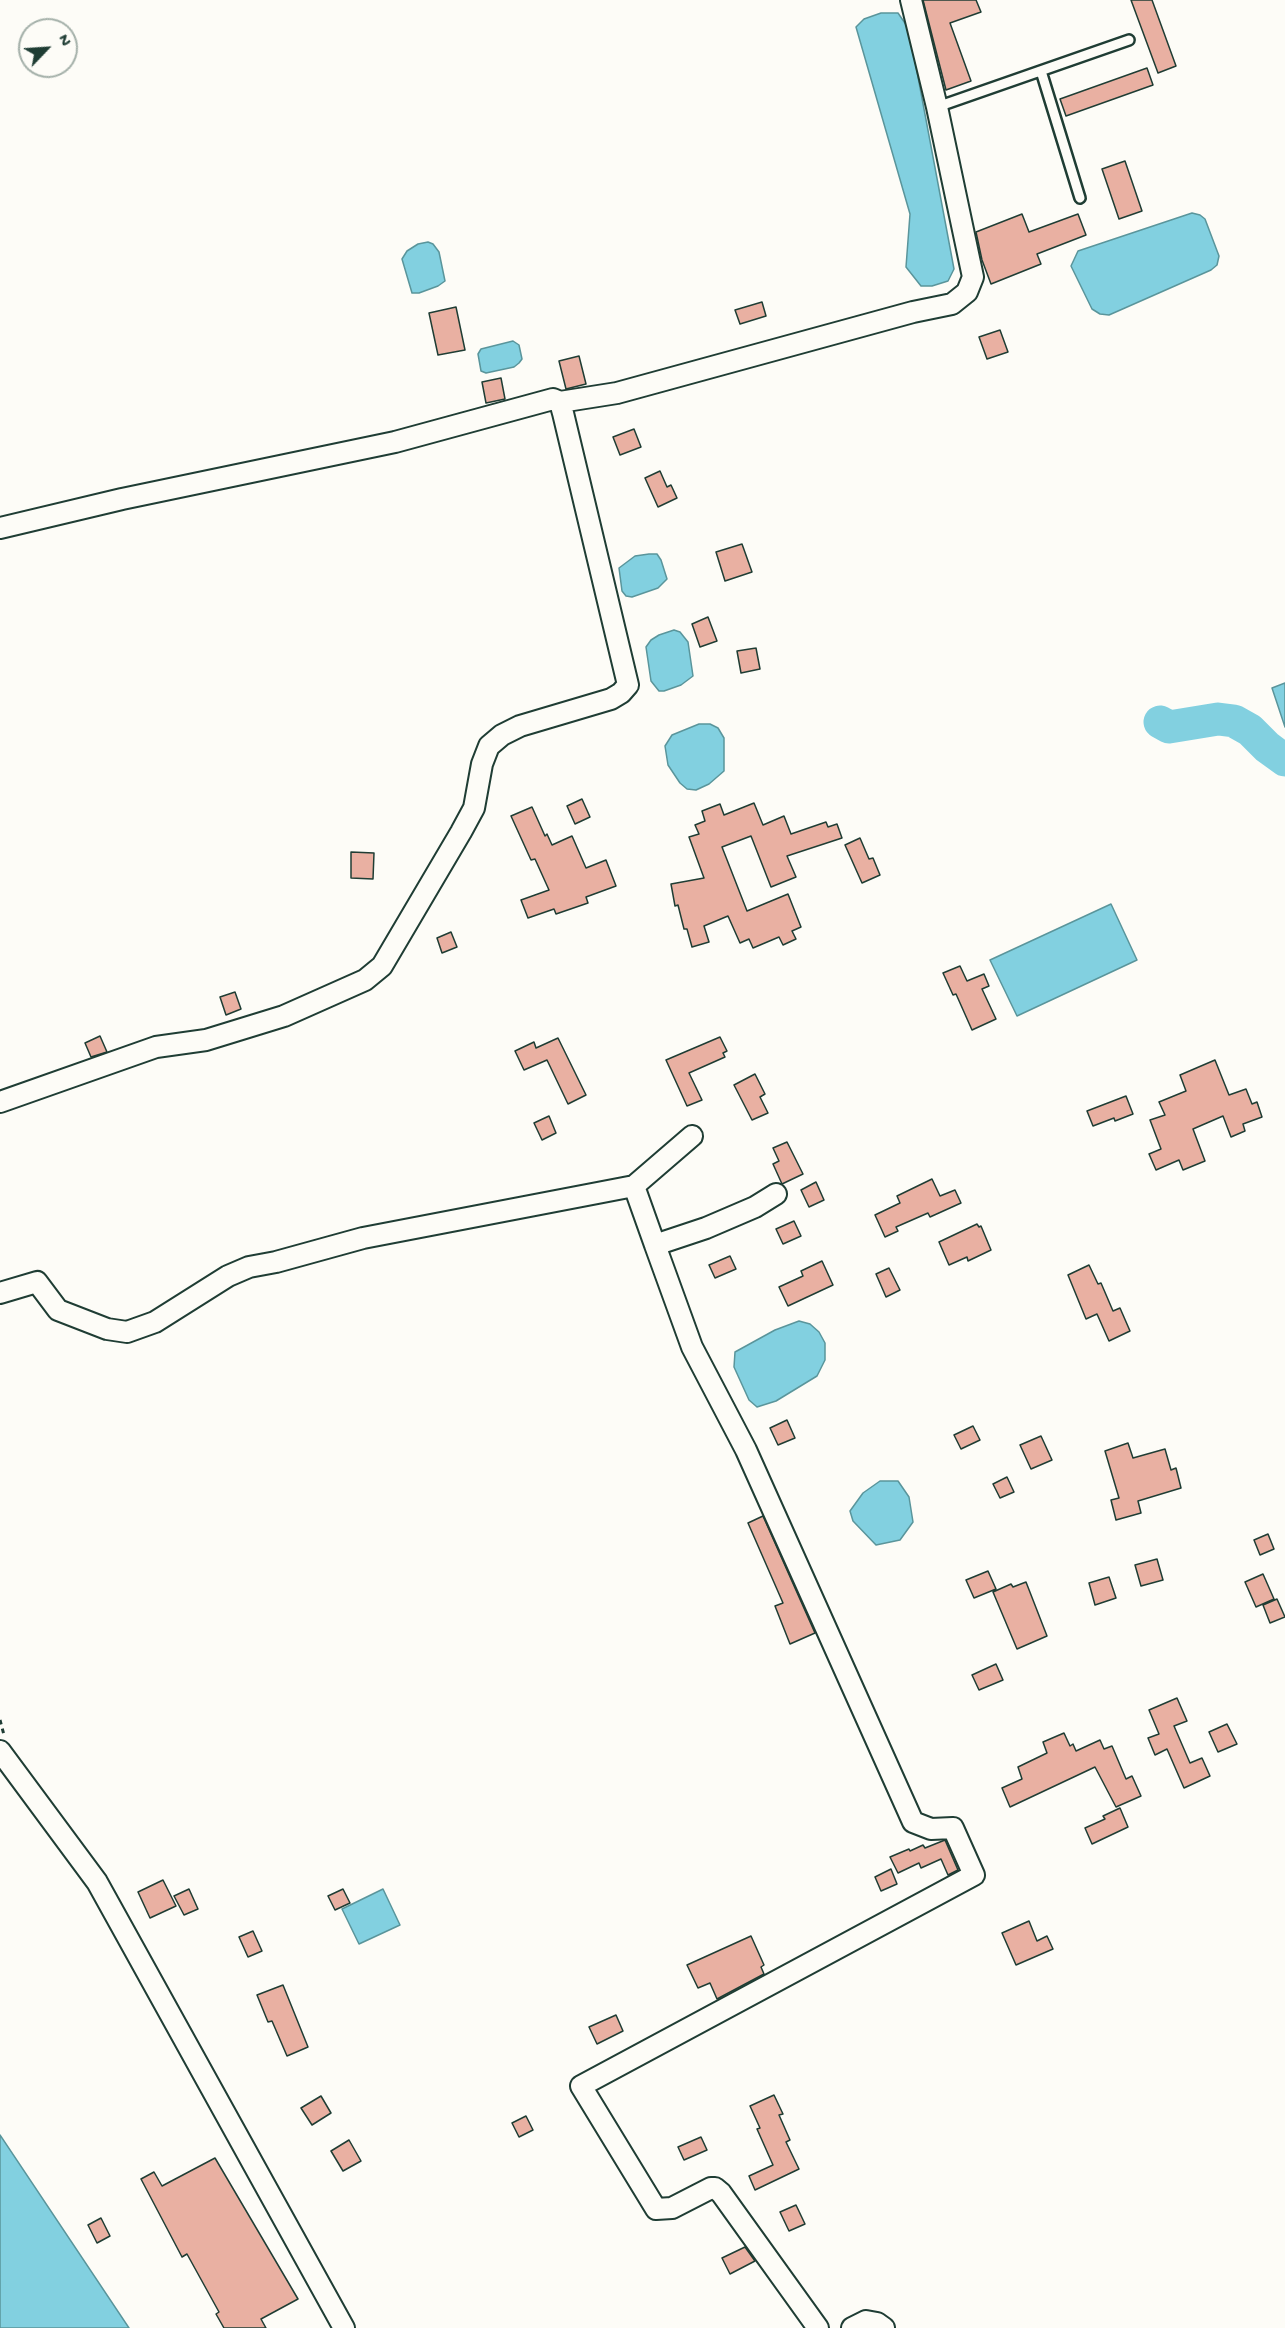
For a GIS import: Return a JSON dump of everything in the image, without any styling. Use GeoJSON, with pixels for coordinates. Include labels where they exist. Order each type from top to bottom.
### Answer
{"type":"FeatureCollection","features":[{"type":"Feature","properties":{"kind":"street"},"geometry":{"type":"LineString","coordinates":[[0,528],[122,499],[395,442],[545,399],[560,402],[617,393],[952,303],[967,292],[973,277],[937,107],[911,0]]}},
{"type":"Feature","properties":{"kind":"street"},"geometry":{"type":"LineString","coordinates":[[0,1102],[147,1049],[206,1040],[284,1016],[365,980],[382,966],[461,832],[474,807],[482,764],[489,746],[502,735],[520,726],[611,699],[628,685],[560,402]]}},
{"type":"Feature","properties":{"kind":"street"},"geometry":{"type":"LineString","coordinates":[[0,1293],[37,1282],[58,1310],[107,1329],[128,1332],[155,1322],[228,1276],[249,1267],[276,1262],[363,1238],[634,1186],[692,1136]]}},
{"type":"Feature","properties":{"kind":"street"},"geometry":{"type":"LineString","coordinates":[[634,1186],[692,1347],[746,1450],[913,1822],[931,1829],[953,1828],[974,1875],[581,2086],[656,2209],[672,2208],[715,2188],[721,2193],[818,2328]]}},
{"type":"Feature","properties":{"kind":"street"},"geometry":{"type":"LineString","coordinates":[[655,1245],[706,1228],[755,1207],[776,1194]]}},
{"type":"Feature","properties":{"kind":"street"},"geometry":{"type":"LineString","coordinates":[[0,1751],[97,1882],[344,2328]]}},
{"type":"Feature","properties":{"kind":"street"},"geometry":{"type":"LineString","coordinates":[[852,2328],[866,2321],[878,2323],[884,2328]]}},
{"type":"Feature","properties":{"kind":"lane"},"geometry":{"type":"LineString","coordinates":[[937,107],[1129,40]]}},
{"type":"Feature","properties":{"kind":"lane"},"geometry":{"type":"LineString","coordinates":[[1041,71],[1080,198]]}},
{"type":"Feature","properties":{"kind":"water"},"geometry":{"type":"Polygon","coordinates":[[[881,13],[898,13],[909,29],[954,269],[948,281],[932,286],[921,286],[906,267],[910,214],[856,27],[864,19],[881,13]]]}},
{"type":"Feature","properties":{"kind":"water"},"geometry":{"type":"Polygon","coordinates":[[[1192,213],[1205,219],[1219,256],[1217,265],[1211,270],[1109,315],[1100,314],[1092,309],[1071,266],[1078,251],[1192,213]]]}},
{"type":"Feature","properties":{"kind":"water"},"geometry":{"type":"Polygon","coordinates":[[[428,242],[433,244],[439,252],[445,281],[419,293],[412,293],[402,259],[407,251],[418,244],[428,242]]]}},
{"type":"Feature","properties":{"kind":"water"},"geometry":{"type":"Polygon","coordinates":[[[513,341],[519,345],[522,359],[519,363],[514,367],[486,373],[481,371],[478,354],[481,349],[513,341]]]}},
{"type":"Feature","properties":{"kind":"water"},"geometry":{"type":"Polygon","coordinates":[[[657,554],[667,579],[658,588],[632,597],[626,596],[622,591],[619,568],[635,556],[657,554]]]}},
{"type":"Feature","properties":{"kind":"water"},"geometry":{"type":"Polygon","coordinates":[[[674,630],[680,632],[688,642],[693,676],[681,685],[659,691],[651,681],[646,647],[659,635],[674,630]]]}},
{"type":"Feature","properties":{"kind":"water"},"geometry":{"type":"Polygon","coordinates":[[[1285,683],[1285,727],[1272,688],[1285,683]]]}},
{"type":"Feature","properties":{"kind":"water"},"geometry":{"type":"Polygon","coordinates":[[[699,724],[710,724],[718,728],[724,738],[724,771],[709,784],[696,790],[687,789],[668,765],[665,746],[672,735],[699,724]]]}},
{"type":"Feature","properties":{"kind":"water"},"geometry":{"type":"Polygon","coordinates":[[[1111,904],[1137,960],[1017,1016],[990,960],[1111,904]]]}},
{"type":"Feature","properties":{"kind":"water"},"geometry":{"type":"Polygon","coordinates":[[[799,1321],[810,1324],[819,1332],[825,1343],[825,1360],[817,1376],[776,1401],[757,1407],[749,1400],[734,1367],[735,1352],[775,1330],[799,1321]]]}},
{"type":"Feature","properties":{"kind":"water"},"geometry":{"type":"Polygon","coordinates":[[[880,1481],[898,1481],[909,1497],[913,1522],[900,1540],[876,1545],[853,1521],[850,1511],[863,1493],[880,1481]]]}},
{"type":"Feature","properties":{"kind":"water"},"geometry":{"type":"Polygon","coordinates":[[[383,1889],[400,1925],[359,1944],[342,1909],[383,1889]]]}},
{"type":"Feature","properties":{"kind":"water"},"geometry":{"type":"Polygon","coordinates":[[[0,2135],[129,2328],[0,2328],[0,2135]]]}},
{"type":"Feature","properties":{"kind":"building"},"geometry":{"type":"Polygon","coordinates":[[[923,0],[976,0],[981,12],[950,23],[971,81],[946,90],[923,0]]]}},
{"type":"Feature","properties":{"kind":"building"},"geometry":{"type":"Polygon","coordinates":[[[1131,0],[1152,0],[1176,66],[1158,73],[1131,0]]]}},
{"type":"Feature","properties":{"kind":"building"},"geometry":{"type":"Polygon","coordinates":[[[1147,68],[1153,85],[1066,116],[1060,99],[1147,68]]]}},
{"type":"Feature","properties":{"kind":"building"},"geometry":{"type":"Polygon","coordinates":[[[1125,161],[1142,211],[1119,219],[1102,169],[1125,161]]]}},
{"type":"Feature","properties":{"kind":"building"},"geometry":{"type":"Polygon","coordinates":[[[1022,214],[1029,232],[1078,214],[1086,235],[1037,254],[1041,264],[991,284],[982,260],[976,232],[1022,214]]]}},
{"type":"Feature","properties":{"kind":"building"},"geometry":{"type":"Polygon","coordinates":[[[762,302],[766,316],[740,324],[735,310],[762,302]]]}},
{"type":"Feature","properties":{"kind":"building"},"geometry":{"type":"Polygon","coordinates":[[[456,307],[465,350],[438,355],[429,313],[456,307]]]}},
{"type":"Feature","properties":{"kind":"building"},"geometry":{"type":"Polygon","coordinates":[[[1000,330],[1008,352],[987,359],[979,337],[1000,330]]]}},
{"type":"Feature","properties":{"kind":"building"},"geometry":{"type":"Polygon","coordinates":[[[579,356],[586,384],[566,389],[559,361],[579,356]]]}},
{"type":"Feature","properties":{"kind":"building"},"geometry":{"type":"Polygon","coordinates":[[[501,378],[505,399],[486,403],[482,382],[501,378]]]}},
{"type":"Feature","properties":{"kind":"building"},"geometry":{"type":"Polygon","coordinates":[[[634,429],[641,447],[620,455],[613,437],[634,429]]]}},
{"type":"Feature","properties":{"kind":"building"},"geometry":{"type":"Polygon","coordinates":[[[660,471],[667,487],[671,485],[677,498],[658,507],[645,478],[660,471]]]}},
{"type":"Feature","properties":{"kind":"building"},"geometry":{"type":"Polygon","coordinates":[[[742,544],[752,572],[725,581],[716,552],[742,544]]]}},
{"type":"Feature","properties":{"kind":"building"},"geometry":{"type":"Polygon","coordinates":[[[708,617],[717,641],[700,647],[692,624],[708,617]]]}},
{"type":"Feature","properties":{"kind":"building"},"geometry":{"type":"Polygon","coordinates":[[[756,648],[760,669],[741,673],[737,651],[756,648]]]}},
{"type":"Feature","properties":{"kind":"building"},"geometry":{"type":"Polygon","coordinates":[[[582,799],[590,817],[575,824],[567,806],[582,799]]]}},
{"type":"Feature","properties":{"kind":"building"},"geometry":{"type":"Polygon","coordinates":[[[754,803],[763,825],[784,816],[791,834],[826,822],[828,827],[837,824],[842,838],[787,856],[796,877],[771,887],[751,836],[722,847],[747,911],[788,894],[801,927],[792,931],[796,939],[783,945],[779,937],[753,948],[749,939],[740,943],[728,916],[704,926],[709,942],[692,947],[687,929],[684,929],[678,905],[675,906],[671,884],[704,878],[689,837],[699,834],[695,825],[705,821],[702,811],[720,804],[724,815],[754,803]]]}},
{"type":"Feature","properties":{"kind":"building"},"geometry":{"type":"Polygon","coordinates":[[[532,807],[545,836],[547,834],[552,845],[572,836],[586,868],[606,860],[616,886],[586,897],[588,903],[556,914],[554,909],[528,918],[521,900],[549,890],[535,859],[531,860],[511,816],[532,807]]]}},
{"type":"Feature","properties":{"kind":"building"},"geometry":{"type":"Polygon","coordinates":[[[860,838],[869,859],[873,858],[880,875],[862,883],[845,845],[860,838]]]}},
{"type":"Feature","properties":{"kind":"building"},"geometry":{"type":"Polygon","coordinates":[[[351,852],[374,853],[373,879],[351,878],[351,852]]]}},
{"type":"Feature","properties":{"kind":"building"},"geometry":{"type":"Polygon","coordinates":[[[451,932],[457,947],[442,953],[437,938],[451,932]]]}},
{"type":"Feature","properties":{"kind":"building"},"geometry":{"type":"Polygon","coordinates":[[[960,966],[967,981],[984,974],[989,986],[982,989],[996,1019],[972,1030],[956,994],[953,995],[943,973],[960,966]]]}},
{"type":"Feature","properties":{"kind":"building"},"geometry":{"type":"Polygon","coordinates":[[[235,992],[241,1009],[226,1015],[220,997],[235,992]]]}},
{"type":"Feature","properties":{"kind":"building"},"geometry":{"type":"Polygon","coordinates":[[[100,1036],[107,1052],[91,1057],[85,1043],[100,1036]]]}},
{"type":"Feature","properties":{"kind":"building"},"geometry":{"type":"Polygon","coordinates":[[[720,1037],[727,1051],[723,1053],[725,1057],[689,1073],[702,1100],[687,1106],[666,1060],[720,1037]]]}},
{"type":"Feature","properties":{"kind":"building"},"geometry":{"type":"Polygon","coordinates":[[[558,1038],[586,1095],[568,1104],[547,1060],[524,1070],[515,1051],[534,1042],[536,1048],[558,1038]]]}},
{"type":"Feature","properties":{"kind":"building"},"geometry":{"type":"Polygon","coordinates":[[[1215,1060],[1229,1095],[1246,1089],[1252,1104],[1257,1102],[1262,1117],[1243,1124],[1245,1131],[1231,1137],[1223,1116],[1193,1129],[1205,1161],[1183,1170],[1179,1160],[1156,1170],[1149,1154],[1161,1149],[1150,1120],[1165,1115],[1159,1102],[1186,1091],[1180,1075],[1215,1060]]]}},
{"type":"Feature","properties":{"kind":"building"},"geometry":{"type":"Polygon","coordinates":[[[755,1074],[765,1094],[760,1097],[768,1113],[752,1120],[734,1085],[755,1074]]]}},
{"type":"Feature","properties":{"kind":"building"},"geometry":{"type":"Polygon","coordinates":[[[1126,1096],[1133,1114],[1093,1126],[1087,1111],[1126,1096]]]}},
{"type":"Feature","properties":{"kind":"building"},"geometry":{"type":"Polygon","coordinates":[[[549,1116],[556,1133],[542,1140],[534,1123],[549,1116]]]}},
{"type":"Feature","properties":{"kind":"building"},"geometry":{"type":"Polygon","coordinates":[[[787,1142],[803,1174],[782,1184],[773,1164],[779,1161],[773,1148],[787,1142]]]}},
{"type":"Feature","properties":{"kind":"building"},"geometry":{"type":"Polygon","coordinates":[[[932,1179],[940,1196],[955,1190],[961,1203],[930,1217],[928,1213],[896,1227],[898,1231],[885,1237],[875,1215],[900,1203],[897,1196],[932,1179]]]}},
{"type":"Feature","properties":{"kind":"building"},"geometry":{"type":"Polygon","coordinates":[[[816,1182],[824,1200],[809,1207],[801,1190],[816,1182]]]}},
{"type":"Feature","properties":{"kind":"building"},"geometry":{"type":"Polygon","coordinates":[[[794,1221],[801,1236],[783,1244],[776,1229],[794,1221]]]}},
{"type":"Feature","properties":{"kind":"building"},"geometry":{"type":"Polygon","coordinates":[[[977,1224],[981,1226],[991,1250],[968,1261],[967,1257],[949,1265],[939,1242],[977,1224]]]}},
{"type":"Feature","properties":{"kind":"building"},"geometry":{"type":"Polygon","coordinates":[[[730,1256],[736,1269],[715,1278],[709,1265],[730,1256]]]}},
{"type":"Feature","properties":{"kind":"building"},"geometry":{"type":"Polygon","coordinates":[[[822,1261],[833,1285],[788,1306],[779,1287],[803,1276],[801,1271],[822,1261]]]}},
{"type":"Feature","properties":{"kind":"building"},"geometry":{"type":"Polygon","coordinates":[[[1089,1265],[1098,1284],[1101,1283],[1113,1311],[1120,1308],[1130,1331],[1109,1341],[1097,1314],[1086,1319],[1068,1275],[1089,1265]]]}},
{"type":"Feature","properties":{"kind":"building"},"geometry":{"type":"Polygon","coordinates":[[[889,1268],[900,1290],[886,1297],[876,1274],[889,1268]]]}},
{"type":"Feature","properties":{"kind":"building"},"geometry":{"type":"Polygon","coordinates":[[[787,1420],[795,1438],[778,1445],[770,1428],[787,1420]]]}},
{"type":"Feature","properties":{"kind":"building"},"geometry":{"type":"Polygon","coordinates":[[[973,1426],[980,1440],[961,1449],[954,1435],[973,1426]]]}},
{"type":"Feature","properties":{"kind":"building"},"geometry":{"type":"Polygon","coordinates":[[[1041,1436],[1052,1460],[1031,1469],[1020,1445],[1041,1436]]]}},
{"type":"Feature","properties":{"kind":"building"},"geometry":{"type":"Polygon","coordinates":[[[1128,1443],[1133,1458],[1165,1449],[1171,1470],[1176,1468],[1181,1488],[1138,1501],[1141,1513],[1116,1520],[1111,1500],[1119,1498],[1105,1451],[1128,1443]]]}},
{"type":"Feature","properties":{"kind":"building"},"geometry":{"type":"Polygon","coordinates":[[[1007,1477],[1014,1492],[1000,1498],[993,1484],[1007,1477]]]}},
{"type":"Feature","properties":{"kind":"building"},"geometry":{"type":"Polygon","coordinates":[[[763,1516],[815,1633],[790,1644],[775,1606],[783,1603],[748,1523],[763,1516]]]}},
{"type":"Feature","properties":{"kind":"building"},"geometry":{"type":"Polygon","coordinates":[[[1268,1534],[1274,1549],[1260,1555],[1254,1540],[1268,1534]]]}},
{"type":"Feature","properties":{"kind":"building"},"geometry":{"type":"Polygon","coordinates":[[[1157,1559],[1163,1580],[1141,1586],[1135,1565],[1157,1559]]]}},
{"type":"Feature","properties":{"kind":"building"},"geometry":{"type":"Polygon","coordinates":[[[988,1571],[996,1589],[974,1598],[966,1580],[988,1571]]]}},
{"type":"Feature","properties":{"kind":"building"},"geometry":{"type":"Polygon","coordinates":[[[1263,1574],[1274,1599],[1256,1607],[1245,1582],[1263,1574]]]}},
{"type":"Feature","properties":{"kind":"building"},"geometry":{"type":"Polygon","coordinates":[[[1109,1577],[1116,1598],[1095,1605],[1089,1583],[1109,1577]]]}},
{"type":"Feature","properties":{"kind":"building"},"geometry":{"type":"Polygon","coordinates":[[[1026,1582],[1047,1636],[1017,1649],[993,1592],[1011,1584],[1013,1587],[1026,1582]]]}},
{"type":"Feature","properties":{"kind":"building"},"geometry":{"type":"Polygon","coordinates":[[[1277,1599],[1285,1617],[1270,1623],[1263,1605],[1277,1599]]]}},
{"type":"Feature","properties":{"kind":"building"},"geometry":{"type":"Polygon","coordinates":[[[996,1664],[1003,1680],[979,1690],[972,1675],[996,1664]]]}},
{"type":"Feature","properties":{"kind":"building"},"geometry":{"type":"Polygon","coordinates":[[[1177,1698],[1187,1721],[1174,1726],[1190,1763],[1202,1758],[1210,1776],[1184,1788],[1167,1749],[1155,1755],[1148,1738],[1159,1734],[1149,1710],[1177,1698]]]}},
{"type":"Feature","properties":{"kind":"building"},"geometry":{"type":"Polygon","coordinates":[[[1227,1724],[1237,1744],[1218,1752],[1209,1732],[1227,1724]]]}},
{"type":"Feature","properties":{"kind":"building"},"geometry":{"type":"Polygon","coordinates":[[[1064,1733],[1070,1746],[1073,1744],[1076,1751],[1100,1740],[1104,1749],[1112,1746],[1126,1779],[1132,1776],[1141,1796],[1116,1807],[1095,1767],[1010,1807],[1002,1788],[1022,1779],[1018,1767],[1047,1753],[1043,1742],[1064,1733]]]}},
{"type":"Feature","properties":{"kind":"building"},"geometry":{"type":"Polygon","coordinates":[[[1120,1808],[1128,1827],[1092,1844],[1085,1828],[1105,1819],[1103,1816],[1120,1808]]]}},
{"type":"Feature","properties":{"kind":"building"},"geometry":{"type":"Polygon","coordinates":[[[945,1840],[958,1870],[948,1875],[941,1859],[921,1868],[919,1863],[898,1873],[890,1857],[909,1849],[910,1851],[923,1845],[925,1848],[945,1840]]]}},
{"type":"Feature","properties":{"kind":"building"},"geometry":{"type":"Polygon","coordinates":[[[891,1869],[897,1884],[881,1891],[875,1877],[891,1869]]]}},
{"type":"Feature","properties":{"kind":"building"},"geometry":{"type":"Polygon","coordinates":[[[163,1880],[176,1906],[150,1918],[138,1892],[163,1880]]]}},
{"type":"Feature","properties":{"kind":"building"},"geometry":{"type":"Polygon","coordinates":[[[189,1889],[198,1909],[184,1915],[174,1896],[189,1889]]]}},
{"type":"Feature","properties":{"kind":"building"},"geometry":{"type":"Polygon","coordinates":[[[343,1889],[350,1903],[335,1910],[328,1896],[343,1889]]]}},
{"type":"Feature","properties":{"kind":"building"},"geometry":{"type":"Polygon","coordinates":[[[1029,1921],[1037,1941],[1047,1936],[1053,1949],[1016,1965],[1002,1933],[1029,1921]]]}},
{"type":"Feature","properties":{"kind":"building"},"geometry":{"type":"Polygon","coordinates":[[[253,1931],[262,1951],[248,1957],[239,1937],[253,1931]]]}},
{"type":"Feature","properties":{"kind":"building"},"geometry":{"type":"Polygon","coordinates":[[[751,1936],[764,1965],[761,1967],[764,1974],[717,1999],[710,1983],[698,1988],[687,1965],[751,1936]]]}},
{"type":"Feature","properties":{"kind":"building"},"geometry":{"type":"Polygon","coordinates":[[[283,1985],[308,2047],[287,2056],[272,2021],[268,2022],[257,1995],[283,1985]]]}},
{"type":"Feature","properties":{"kind":"building"},"geometry":{"type":"Polygon","coordinates":[[[616,2015],[623,2031],[597,2044],[589,2027],[616,2015]]]}},
{"type":"Feature","properties":{"kind":"building"},"geometry":{"type":"Polygon","coordinates":[[[774,2095],[783,2114],[779,2115],[790,2140],[786,2142],[799,2169],[755,2190],[749,2176],[773,2165],[757,2129],[760,2128],[750,2106],[774,2095]]]}},
{"type":"Feature","properties":{"kind":"building"},"geometry":{"type":"Polygon","coordinates":[[[321,2096],[331,2113],[312,2125],[301,2108],[321,2096]]]}},
{"type":"Feature","properties":{"kind":"building"},"geometry":{"type":"Polygon","coordinates":[[[526,2116],[533,2130],[519,2137],[512,2123],[526,2116]]]}},
{"type":"Feature","properties":{"kind":"building"},"geometry":{"type":"Polygon","coordinates":[[[701,2137],[707,2150],[684,2160],[678,2147],[701,2137]]]}},
{"type":"Feature","properties":{"kind":"building"},"geometry":{"type":"Polygon","coordinates":[[[349,2140],[361,2161],[343,2171],[331,2151],[349,2140]]]}},
{"type":"Feature","properties":{"kind":"building"},"geometry":{"type":"Polygon","coordinates":[[[215,2158],[298,2299],[261,2319],[266,2328],[224,2328],[216,2314],[219,2312],[187,2254],[182,2257],[141,2179],[154,2172],[162,2186],[215,2158]]]}},
{"type":"Feature","properties":{"kind":"building"},"geometry":{"type":"Polygon","coordinates":[[[796,2205],[805,2224],[789,2231],[780,2212],[796,2205]]]}},
{"type":"Feature","properties":{"kind":"building"},"geometry":{"type":"Polygon","coordinates":[[[101,2218],[110,2236],[97,2243],[88,2225],[101,2218]]]}},
{"type":"Feature","properties":{"kind":"building"},"geometry":{"type":"Polygon","coordinates":[[[745,2247],[755,2261],[730,2274],[722,2258],[745,2247]]]}},
{"type":"Feature","properties":{"kind":"waterway"},"geometry":{"type":"LineString","coordinates":[[1160,722],[1169,727],[1218,719],[1234,721],[1250,730],[1267,747],[1285,760]]}}]}
